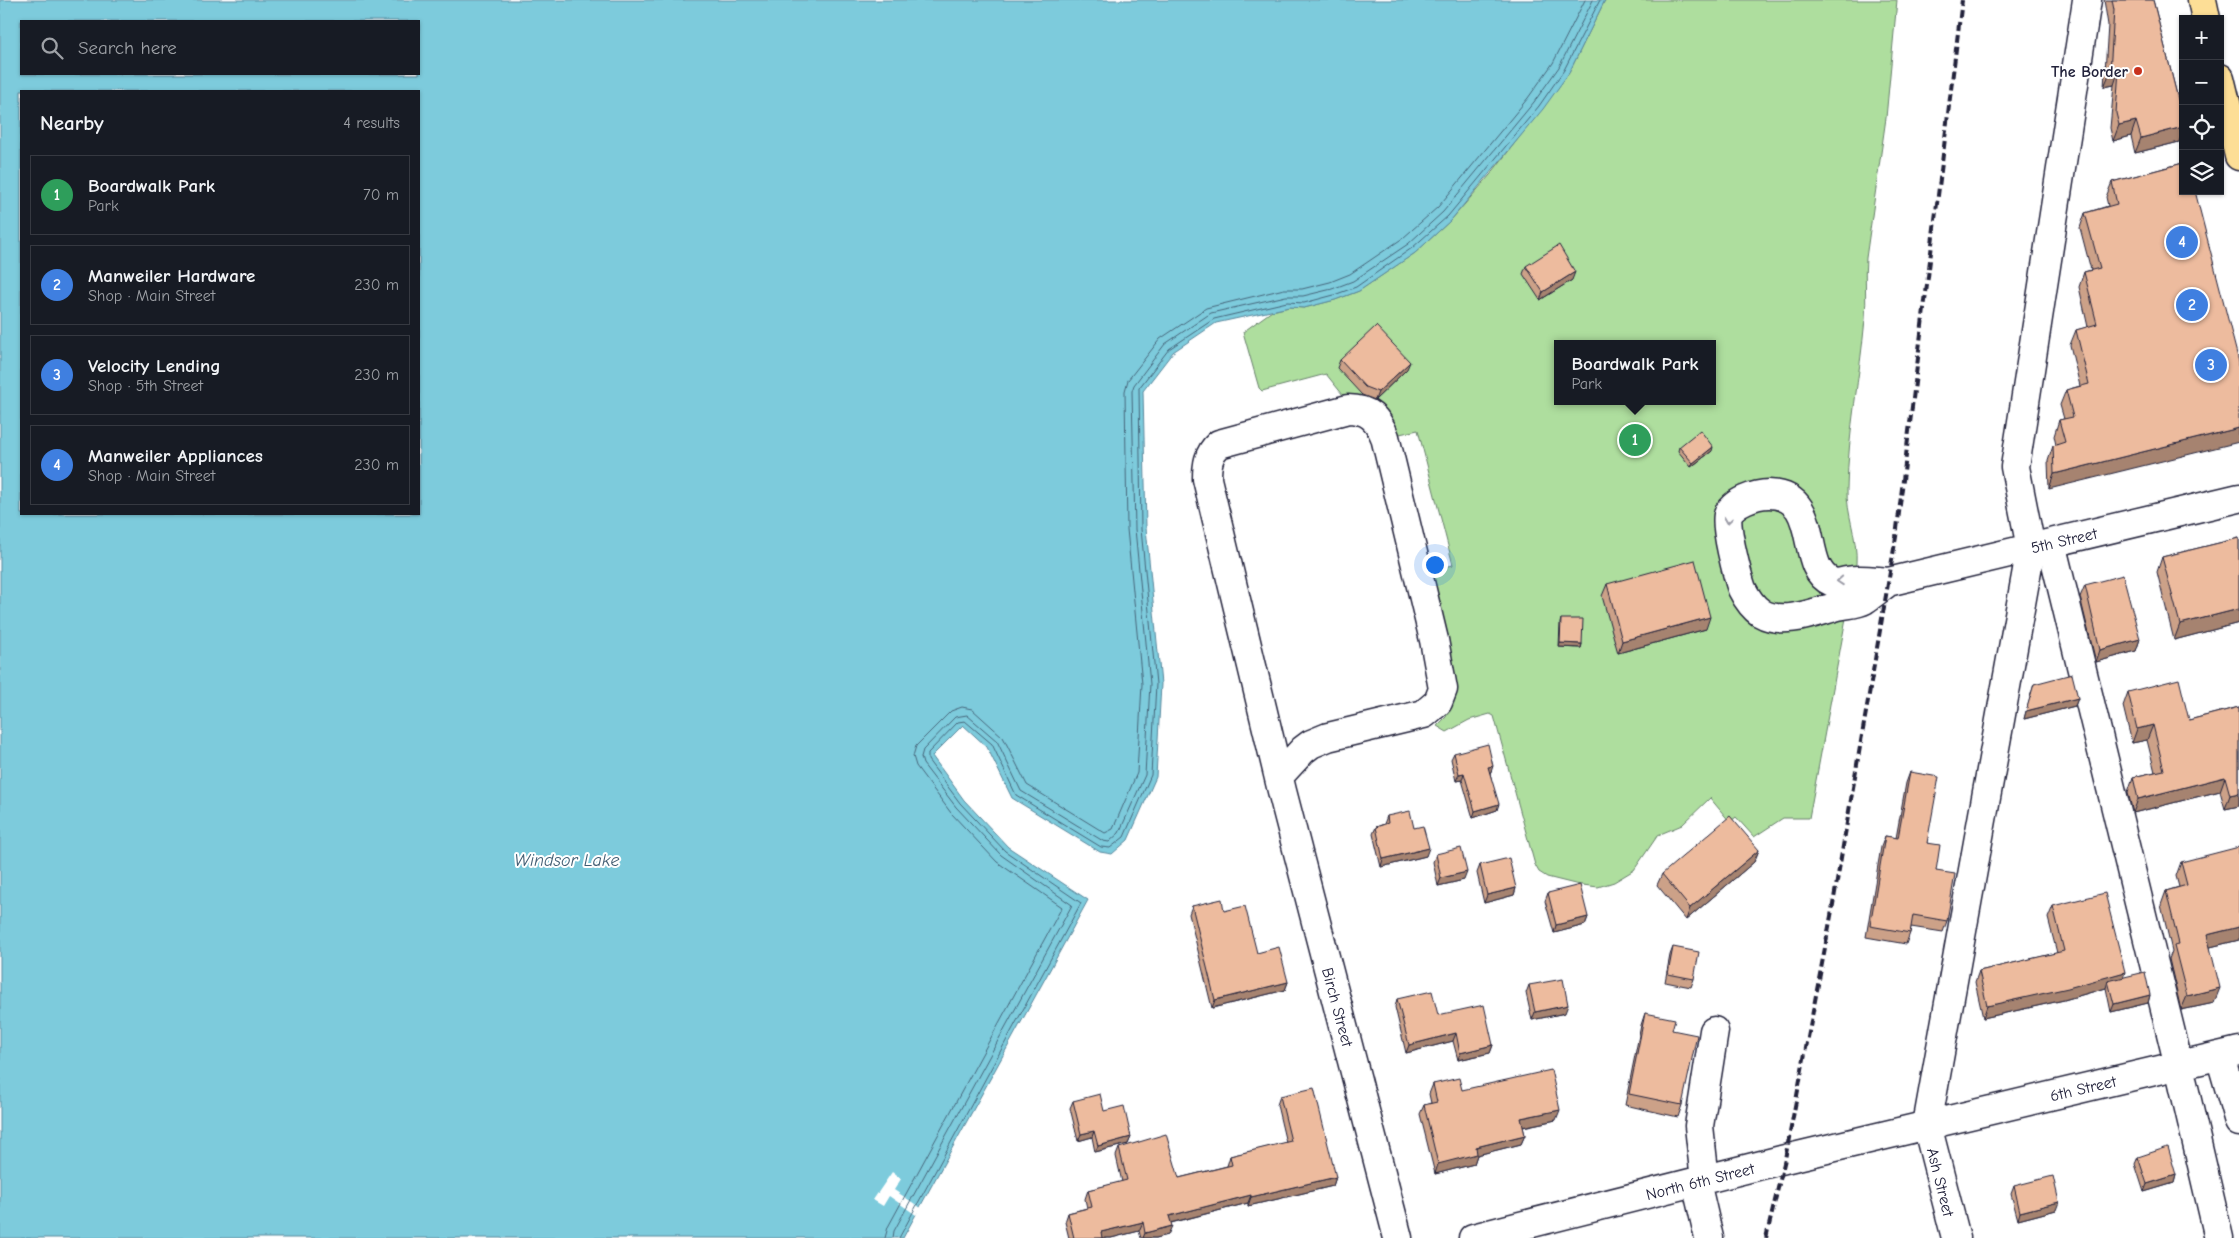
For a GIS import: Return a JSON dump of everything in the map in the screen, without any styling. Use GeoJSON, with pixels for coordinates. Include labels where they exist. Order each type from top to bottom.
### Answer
{"type":"FeatureCollection","features":[{"type":"Feature","properties":{"kind":"main road"},"geometry":{"type":"LineString","coordinates":[[2202,0],[2205,15]]}},
{"type":"Feature","properties":{"kind":"main road"},"geometry":{"type":"LineString","coordinates":[[2224,94],[2239,156]]}},
{"type":"Feature","properties":{"kind":"street"},"geometry":{"type":"LineString","coordinates":[[2087,0],[2015,467],[2041,545],[2225,1233]]}},
{"type":"Feature","properties":{"kind":"street","name":"Birch Street"},"geometry":{"type":"LineString","coordinates":[[1279,776],[1303,750],[1328,737],[1424,714],[1438,702],[1443,688],[1386,437],[1380,425],[1370,413],[1359,409],[1348,410],[1219,444],[1212,451],[1207,465],[1207,480],[1279,776],[1398,1238]]}},
{"type":"Feature","properties":{"kind":"street"},"geometry":{"type":"LineString","coordinates":[[1769,494],[1783,496],[1794,504],[1804,516],[1815,562],[1822,577],[1834,583],[1858,579],[1888,582],[1863,601],[1795,617],[1774,618],[1762,613],[1751,605],[1742,589],[1727,528],[1727,516],[1732,507],[1749,498],[1769,494]]}},
{"type":"Feature","properties":{"kind":"street","name":"5th Street"},"geometry":{"type":"LineString","coordinates":[[1888,582],[2239,498]]}},
{"type":"Feature","properties":{"kind":"street"},"geometry":{"type":"LineString","coordinates":[[1927,1125],[2041,545]]}},
{"type":"Feature","properties":{"kind":"street"},"geometry":{"type":"LineString","coordinates":[[1709,1238],[1700,1181],[1699,1126],[1714,1031]]}},
{"type":"Feature","properties":{"kind":"street"},"geometry":{"type":"LineString","coordinates":[[2230,1054],[2239,1122]]}},
{"type":"Feature","properties":{"kind":"street","name":"6th Street"},"geometry":{"type":"LineString","coordinates":[[1927,1125],[2230,1054]]}},
{"type":"Feature","properties":{"kind":"street","name":"North 6th Street"},"geometry":{"type":"LineString","coordinates":[[1473,1238],[1927,1125]]}},
{"type":"Feature","properties":{"kind":"street","name":"Ash Street"},"geometry":{"type":"LineString","coordinates":[[1927,1125],[1956,1238]]}},
{"type":"Feature","properties":{"kind":"green space"},"geometry":{"type":"Polygon","coordinates":[[[1605,0],[1897,0],[1886,118],[1866,258],[1865,319],[1848,467],[1847,498],[1855,545],[1856,564],[1809,818],[1783,818],[1754,837],[1736,817],[1730,822],[1710,798],[1682,825],[1658,835],[1634,870],[1614,882],[1598,887],[1547,877],[1539,872],[1535,865],[1494,716],[1490,714],[1469,720],[1447,732],[1437,726],[1446,717],[1455,694],[1429,571],[1453,565],[1418,430],[1395,435],[1357,397],[1343,395],[1326,374],[1262,391],[1259,388],[1243,332],[1272,311],[1289,307],[1304,308],[1335,300],[1359,291],[1415,253],[1451,220],[1490,175],[1569,73],[1605,0]]]}},
{"type":"Feature","properties":{"kind":"water","name":"Windsor Lake"},"geometry":{"type":"Polygon","coordinates":[[[0,0],[1605,0],[1569,73],[1543,109],[1451,220],[1415,253],[1359,291],[1335,300],[1304,308],[1289,307],[1216,323],[1173,352],[1143,391],[1146,528],[1161,684],[1156,777],[1128,840],[1112,854],[1100,852],[1012,798],[987,747],[963,725],[932,756],[964,800],[1008,847],[1088,900],[903,1238],[0,1238],[0,0]]]}},
{"type":"Feature","properties":{"kind":"pier"},"geometry":{"type":"Polygon","coordinates":[[[892,1172],[901,1179],[894,1190],[921,1208],[916,1215],[889,1196],[883,1206],[873,1200],[892,1172]]]}},
{"type":"Feature","properties":{"kind":"building"},"geometry":{"type":"Polygon","coordinates":[[[2112,0],[2153,0],[2179,103],[2179,128],[2141,138],[2136,121],[2119,125],[2116,113],[2119,69],[2110,72],[2114,10],[2112,0]]]}},
{"type":"Feature","properties":{"kind":"building"},"geometry":{"type":"Polygon","coordinates":[[[2179,164],[2179,195],[2196,195],[2239,362],[2239,428],[2054,474],[2053,446],[2065,442],[2059,420],[2073,417],[2066,390],[2089,384],[2076,330],[2097,324],[2084,272],[2100,268],[2085,213],[2117,204],[2112,182],[2179,164]]]}},
{"type":"Feature","properties":{"kind":"building"},"geometry":{"type":"Polygon","coordinates":[[[1559,245],[1575,272],[1543,292],[1526,266],[1559,245]]]}},
{"type":"Feature","properties":{"kind":"building"},"geometry":{"type":"Polygon","coordinates":[[[1376,326],[1410,362],[1378,392],[1365,387],[1340,360],[1376,326]]]}},
{"type":"Feature","properties":{"kind":"building"},"geometry":{"type":"Polygon","coordinates":[[[1700,430],[1713,447],[1693,463],[1679,447],[1700,430]]]}},
{"type":"Feature","properties":{"kind":"building"},"geometry":{"type":"Polygon","coordinates":[[[2239,538],[2239,609],[2180,624],[2162,557],[2239,538]]]}},
{"type":"Feature","properties":{"kind":"building"},"geometry":{"type":"Polygon","coordinates":[[[1695,560],[1710,617],[1622,641],[1607,584],[1695,560]]]}},
{"type":"Feature","properties":{"kind":"building"},"geometry":{"type":"Polygon","coordinates":[[[2123,575],[2140,639],[2100,650],[2085,585],[2123,575]]]}},
{"type":"Feature","properties":{"kind":"building"},"geometry":{"type":"Polygon","coordinates":[[[1561,619],[1583,619],[1582,644],[1560,643],[1561,619]]]}},
{"type":"Feature","properties":{"kind":"building"},"geometry":{"type":"Polygon","coordinates":[[[2072,674],[2078,698],[2026,711],[2034,684],[2072,674]]]}},
{"type":"Feature","properties":{"kind":"building"},"geometry":{"type":"Polygon","coordinates":[[[2179,679],[2189,720],[2239,707],[2239,793],[2230,795],[2225,777],[2138,799],[2133,777],[2164,770],[2153,725],[2137,729],[2128,692],[2179,679]]]}},
{"type":"Feature","properties":{"kind":"building"},"geometry":{"type":"Polygon","coordinates":[[[1488,744],[1493,766],[1488,767],[1499,804],[1475,811],[1464,773],[1459,774],[1454,753],[1488,744]]]}},
{"type":"Feature","properties":{"kind":"building"},"geometry":{"type":"Polygon","coordinates":[[[1910,772],[1939,777],[1927,843],[1940,845],[1936,871],[1955,874],[1947,921],[1913,915],[1910,933],[1870,926],[1885,836],[1898,838],[1910,772]]]}},
{"type":"Feature","properties":{"kind":"building"},"geometry":{"type":"Polygon","coordinates":[[[1410,811],[1414,828],[1423,826],[1429,848],[1383,859],[1376,827],[1388,823],[1387,816],[1410,811]]]}},
{"type":"Feature","properties":{"kind":"building"},"geometry":{"type":"Polygon","coordinates":[[[1730,816],[1759,850],[1690,908],[1662,874],[1730,816]]]}},
{"type":"Feature","properties":{"kind":"building"},"geometry":{"type":"Polygon","coordinates":[[[2239,847],[2239,927],[2207,935],[2220,988],[2187,996],[2174,945],[2179,944],[2166,891],[2187,885],[2181,862],[2239,847]]]}},
{"type":"Feature","properties":{"kind":"building"},"geometry":{"type":"Polygon","coordinates":[[[1461,848],[1467,872],[1441,878],[1436,854],[1461,848]]]}},
{"type":"Feature","properties":{"kind":"building"},"geometry":{"type":"Polygon","coordinates":[[[1509,858],[1516,888],[1487,895],[1480,865],[1509,858]]]}},
{"type":"Feature","properties":{"kind":"building"},"geometry":{"type":"Polygon","coordinates":[[[1580,885],[1588,917],[1556,925],[1548,893],[1580,885]]]}},
{"type":"Feature","properties":{"kind":"building"},"geometry":{"type":"Polygon","coordinates":[[[2105,893],[2125,972],[2068,988],[1987,1006],[1979,971],[2064,951],[2053,906],[2105,893]]]}},
{"type":"Feature","properties":{"kind":"building"},"geometry":{"type":"Polygon","coordinates":[[[1222,899],[1224,911],[1245,906],[1257,953],[1279,947],[1288,982],[1215,1000],[1192,906],[1222,899]]]}},
{"type":"Feature","properties":{"kind":"building"},"geometry":{"type":"Polygon","coordinates":[[[1673,947],[1699,952],[1694,979],[1668,974],[1673,947]]]}},
{"type":"Feature","properties":{"kind":"building"},"geometry":{"type":"Polygon","coordinates":[[[2145,972],[2150,995],[2114,1004],[2108,981],[2145,972]]]}},
{"type":"Feature","properties":{"kind":"building"},"geometry":{"type":"Polygon","coordinates":[[[1563,979],[1568,1005],[1535,1012],[1529,985],[1563,979]]]}},
{"type":"Feature","properties":{"kind":"building"},"geometry":{"type":"Polygon","coordinates":[[[1432,991],[1438,1015],[1484,1005],[1493,1045],[1460,1053],[1456,1033],[1409,1045],[1397,999],[1432,991]]]}},
{"type":"Feature","properties":{"kind":"building"},"geometry":{"type":"Polygon","coordinates":[[[1645,1013],[1675,1019],[1672,1030],[1697,1035],[1682,1105],[1629,1094],[1645,1013]]]}},
{"type":"Feature","properties":{"kind":"building"},"geometry":{"type":"Polygon","coordinates":[[[1551,1070],[1560,1110],[1521,1118],[1525,1135],[1476,1147],[1477,1154],[1438,1164],[1424,1105],[1437,1102],[1433,1084],[1459,1078],[1462,1090],[1551,1070]]]}},
{"type":"Feature","properties":{"kind":"building"},"geometry":{"type":"Polygon","coordinates":[[[1314,1088],[1336,1177],[1251,1197],[1251,1195],[1169,1216],[1172,1226],[1145,1233],[1143,1222],[1101,1232],[1102,1238],[1074,1238],[1068,1213],[1092,1207],[1088,1190],[1127,1180],[1119,1148],[1166,1134],[1179,1178],[1232,1165],[1230,1156],[1291,1141],[1280,1096],[1314,1088]]]}},
{"type":"Feature","properties":{"kind":"building"},"geometry":{"type":"Polygon","coordinates":[[[1100,1094],[1104,1111],[1124,1106],[1131,1137],[1098,1146],[1094,1131],[1081,1134],[1073,1101],[1100,1094]]]}},
{"type":"Feature","properties":{"kind":"building"},"geometry":{"type":"Polygon","coordinates":[[[2168,1147],[2176,1175],[2147,1184],[2138,1157],[2168,1147]]]}},
{"type":"Feature","properties":{"kind":"building"},"geometry":{"type":"Polygon","coordinates":[[[2053,1176],[2059,1202],[2020,1212],[2014,1186],[2053,1176]]]}},
{"type":"Feature","properties":{"kind":"railway"},"geometry":{"type":"LineString","coordinates":[[1766,1238],[1785,1159],[1831,916],[1896,537],[1962,0]]}},
{"type":"Feature","properties":{"kind":"place","name":"The Border"},"geometry":{"type":"Point","coordinates":[2138,71]}},
{"type":"Feature","properties":{"kind":"place","name":"Manweiler Appliances"},"geometry":{"type":"Point","coordinates":[2182,242]}},
{"type":"Feature","properties":{"kind":"place","name":"Manweiler Hardware"},"geometry":{"type":"Point","coordinates":[2192,305]}},
{"type":"Feature","properties":{"kind":"place","name":"Velocity Lending"},"geometry":{"type":"Point","coordinates":[2211,365]}},
{"type":"Feature","properties":{"kind":"place","name":"Boardwalk Park"},"geometry":{"type":"Point","coordinates":[1635,440]}}]}
